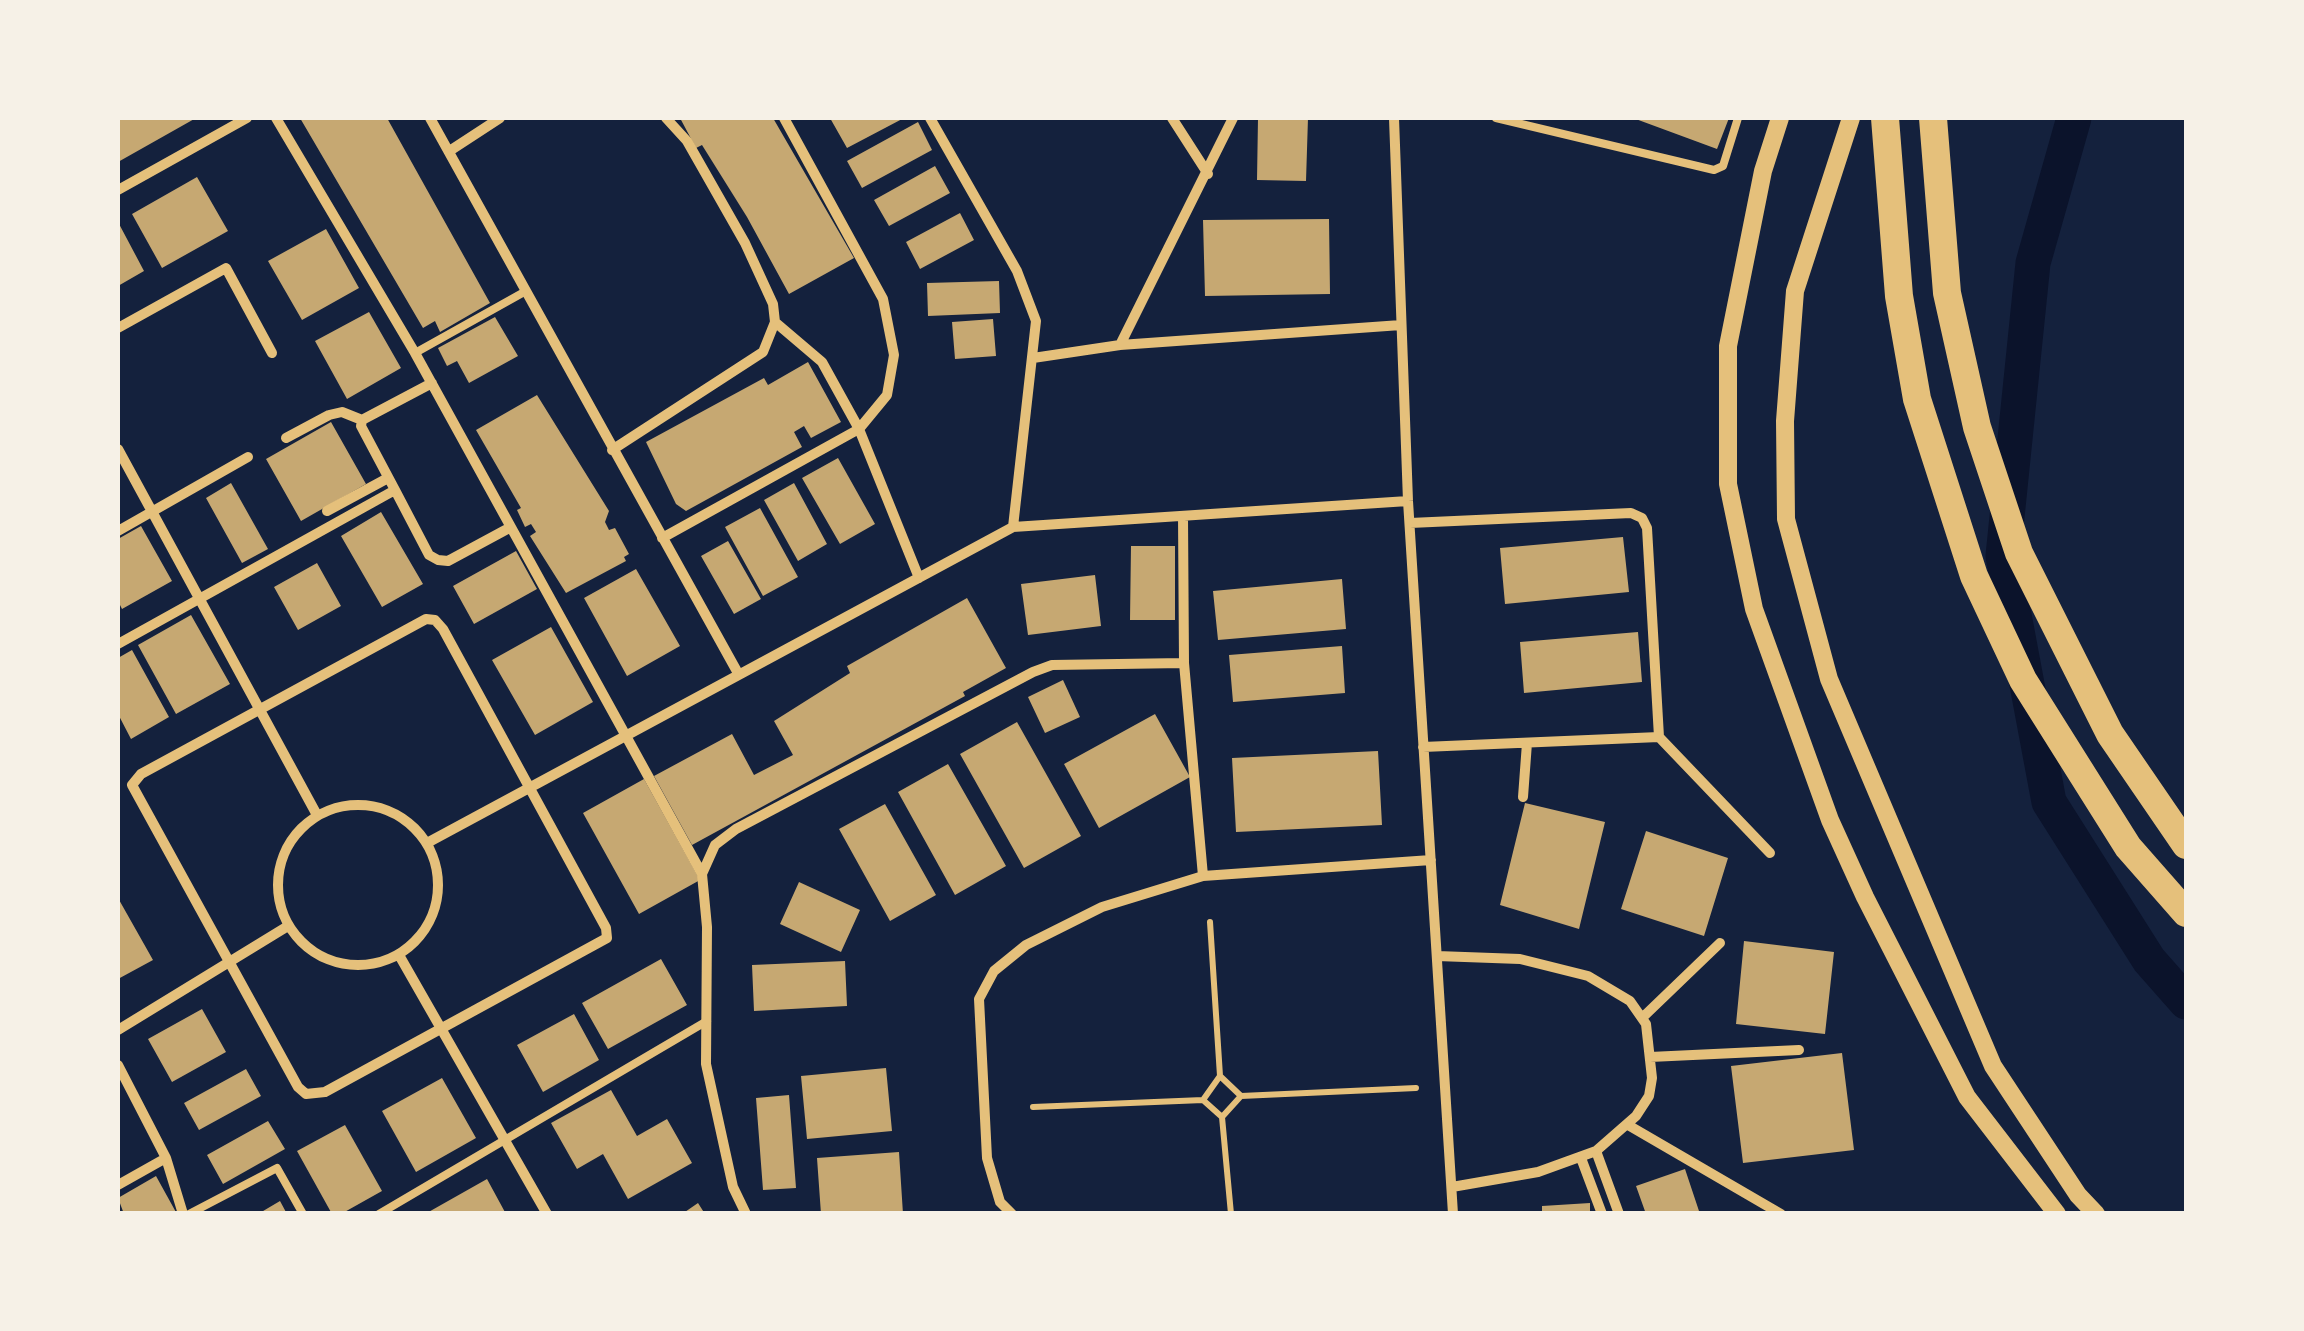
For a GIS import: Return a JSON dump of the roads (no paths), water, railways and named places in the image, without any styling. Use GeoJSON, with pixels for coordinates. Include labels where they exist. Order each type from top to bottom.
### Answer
{"type":"FeatureCollection","features":[{"type":"Feature","properties":{"kind":"highway"},"geometry":{"type":"LineString","coordinates":[[1885,118],[1899,296],[1917,400],[1974,576],[2022,680],[2117,830],[2186,914]]}},
{"type":"Feature","properties":{"kind":"highway"},"geometry":{"type":"LineString","coordinates":[[1933,118],[1947,294],[1977,426],[2019,553],[2110,734],[2186,845]]}},
{"type":"Feature","properties":{"kind":"street"},"geometry":{"type":"LineString","coordinates":[[118,190],[246,118]]}},
{"type":"Feature","properties":{"kind":"street"},"geometry":{"type":"LineString","coordinates":[[276,118],[432,383],[702,874]]}},
{"type":"Feature","properties":{"kind":"street"},"geometry":{"type":"LineString","coordinates":[[430,118],[738,675]]}},
{"type":"Feature","properties":{"kind":"street"},"geometry":{"type":"LineString","coordinates":[[451,150],[500,118]]}},
{"type":"Feature","properties":{"kind":"street"},"geometry":{"type":"LineString","coordinates":[[612,450],[763,352],[772,338],[775,322],[766,286],[745,243],[688,141],[666,118]]}},
{"type":"Feature","properties":{"kind":"street"},"geometry":{"type":"LineString","coordinates":[[662,538],[859,429],[887,395],[894,355],[883,298],[784,118]]}},
{"type":"Feature","properties":{"kind":"street"},"geometry":{"type":"LineString","coordinates":[[930,118],[1031,301],[1036,321],[1013,527]]}},
{"type":"Feature","properties":{"kind":"street"},"geometry":{"type":"LineString","coordinates":[[1172,118],[1208,174]]}},
{"type":"Feature","properties":{"kind":"street"},"geometry":{"type":"LineString","coordinates":[[1120,345],[1233,118]]}},
{"type":"Feature","properties":{"kind":"street"},"geometry":{"type":"LineString","coordinates":[[1394,118],[1408,500],[1453,1214]]}},
{"type":"Feature","properties":{"kind":"street"},"geometry":{"type":"LineString","coordinates":[[1780,118],[1763,171],[1728,346],[1728,484],[1754,608],[1830,820],[1966,1097],[2057,1214]]}},
{"type":"Feature","properties":{"kind":"street"},"geometry":{"type":"LineString","coordinates":[[1851,118],[1795,291],[1784,421],[1786,519],[1830,679],[1994,1066],[2078,1194],[2096,1214]]}},
{"type":"Feature","properties":{"kind":"street"},"geometry":{"type":"LineString","coordinates":[[118,328],[226,268],[272,352]]}},
{"type":"Feature","properties":{"kind":"street"},"geometry":{"type":"LineString","coordinates":[[775,322],[822,362],[859,429],[919,578]]}},
{"type":"Feature","properties":{"kind":"street"},"geometry":{"type":"LineString","coordinates":[[1034,358],[1120,345],[1401,326]]}},
{"type":"Feature","properties":{"kind":"street"},"geometry":{"type":"LineString","coordinates":[[286,438],[342,412],[362,420],[432,383]]}},
{"type":"Feature","properties":{"kind":"street"},"geometry":{"type":"LineString","coordinates":[[362,420],[361,426],[428,554],[448,561],[511,526]]}},
{"type":"Feature","properties":{"kind":"street"},"geometry":{"type":"LineString","coordinates":[[118,449],[317,814]]}},
{"type":"Feature","properties":{"kind":"street"},"geometry":{"type":"LineString","coordinates":[[118,531],[248,458]]}},
{"type":"Feature","properties":{"kind":"street"},"geometry":{"type":"LineString","coordinates":[[327,510],[388,478]]}},
{"type":"Feature","properties":{"kind":"street"},"geometry":{"type":"LineString","coordinates":[[118,644],[395,490]]}},
{"type":"Feature","properties":{"kind":"street"},"geometry":{"type":"LineString","coordinates":[[427,843],[1013,527],[1408,500]]}},
{"type":"Feature","properties":{"kind":"street"},"geometry":{"type":"LineString","coordinates":[[1410,522],[1631,512],[1642,518],[1647,528],[1659,737],[1770,853]]}},
{"type":"Feature","properties":{"kind":"street"},"geometry":{"type":"LineString","coordinates":[[1183,516],[1184,663],[1204,876]]}},
{"type":"Feature","properties":{"kind":"street"},"geometry":{"type":"LineString","coordinates":[[426,620],[435,620],[531,787],[606,928],[606,938],[325,1092],[306,1094],[298,1087],[132,785],[141,774],[426,620]]}},
{"type":"Feature","properties":{"kind":"street"},"geometry":{"type":"LineString","coordinates":[[746,1214],[732,1187],[706,1064],[702,874],[714,845],[736,829],[1033,672],[1052,665],[1184,663]]}},
{"type":"Feature","properties":{"kind":"street"},"geometry":{"type":"LineString","coordinates":[[1424,747],[1659,737]]}},
{"type":"Feature","properties":{"kind":"street"},"geometry":{"type":"LineString","coordinates":[[1523,797],[1527,743]]}},
{"type":"Feature","properties":{"kind":"street"},"geometry":{"type":"LineString","coordinates":[[366,804],[390,811],[411,824],[427,843],[436,866],[438,892],[432,917],[418,938],[399,955],[376,964],[338,962],[305,946],[288,926],[279,903],[277,877],[291,842],[317,814],[340,806],[366,804]]}},
{"type":"Feature","properties":{"kind":"street"},"geometry":{"type":"LineString","coordinates":[[1012,1214],[1000,1202],[988,1158],[978,999],[994,971],[1026,945],[1102,907],[1204,876],[1431,860]]}},
{"type":"Feature","properties":{"kind":"street"},"geometry":{"type":"LineString","coordinates":[[118,1030],[288,926]]}},
{"type":"Feature","properties":{"kind":"street"},"geometry":{"type":"LineString","coordinates":[[1642,1018],[1720,943]]}},
{"type":"Feature","properties":{"kind":"street"},"geometry":{"type":"LineString","coordinates":[[399,955],[547,1214]]}},
{"type":"Feature","properties":{"kind":"street"},"geometry":{"type":"LineString","coordinates":[[1436,956],[1520,960],[1588,976],[1630,1001],[1642,1018],[1650,1057],[1649,1096],[1628,1125],[1596,1151],[1538,1172],[1452,1187]]}},
{"type":"Feature","properties":{"kind":"street"},"geometry":{"type":"LineString","coordinates":[[1650,1057],[1799,1050]]}},
{"type":"Feature","properties":{"kind":"street"},"geometry":{"type":"LineString","coordinates":[[118,1064],[166,1158],[186,1214]]}},
{"type":"Feature","properties":{"kind":"street"},"geometry":{"type":"LineString","coordinates":[[1628,1125],[1782,1214]]}},
{"type":"Feature","properties":{"kind":"street"},"geometry":{"type":"LineString","coordinates":[[1596,1151],[1619,1214]]}},
{"type":"Feature","properties":{"kind":"street"},"geometry":{"type":"LineString","coordinates":[[118,1185],[166,1158]]}},
{"type":"Feature","properties":{"kind":"street"},"geometry":{"type":"LineString","coordinates":[[1582,1158],[1602,1214]]}},
{"type":"Feature","properties":{"kind":"lane"},"geometry":{"type":"LineString","coordinates":[[1496,118],[1714,170],[1722,166],[1738,118]]}},
{"type":"Feature","properties":{"kind":"lane"},"geometry":{"type":"LineString","coordinates":[[415,353],[526,291]]}},
{"type":"Feature","properties":{"kind":"lane"},"geometry":{"type":"LineString","coordinates":[[381,1213],[708,1020]]}},
{"type":"Feature","properties":{"kind":"lane"},"geometry":{"type":"LineString","coordinates":[[186,1214],[277,1168],[303,1214]]}},
{"type":"Feature","properties":{"kind":"waterway"},"geometry":{"type":"LineString","coordinates":[[2074,118],[2033,263],[2003,556],[2049,802],[2149,960],[2186,1002]]}}]}
